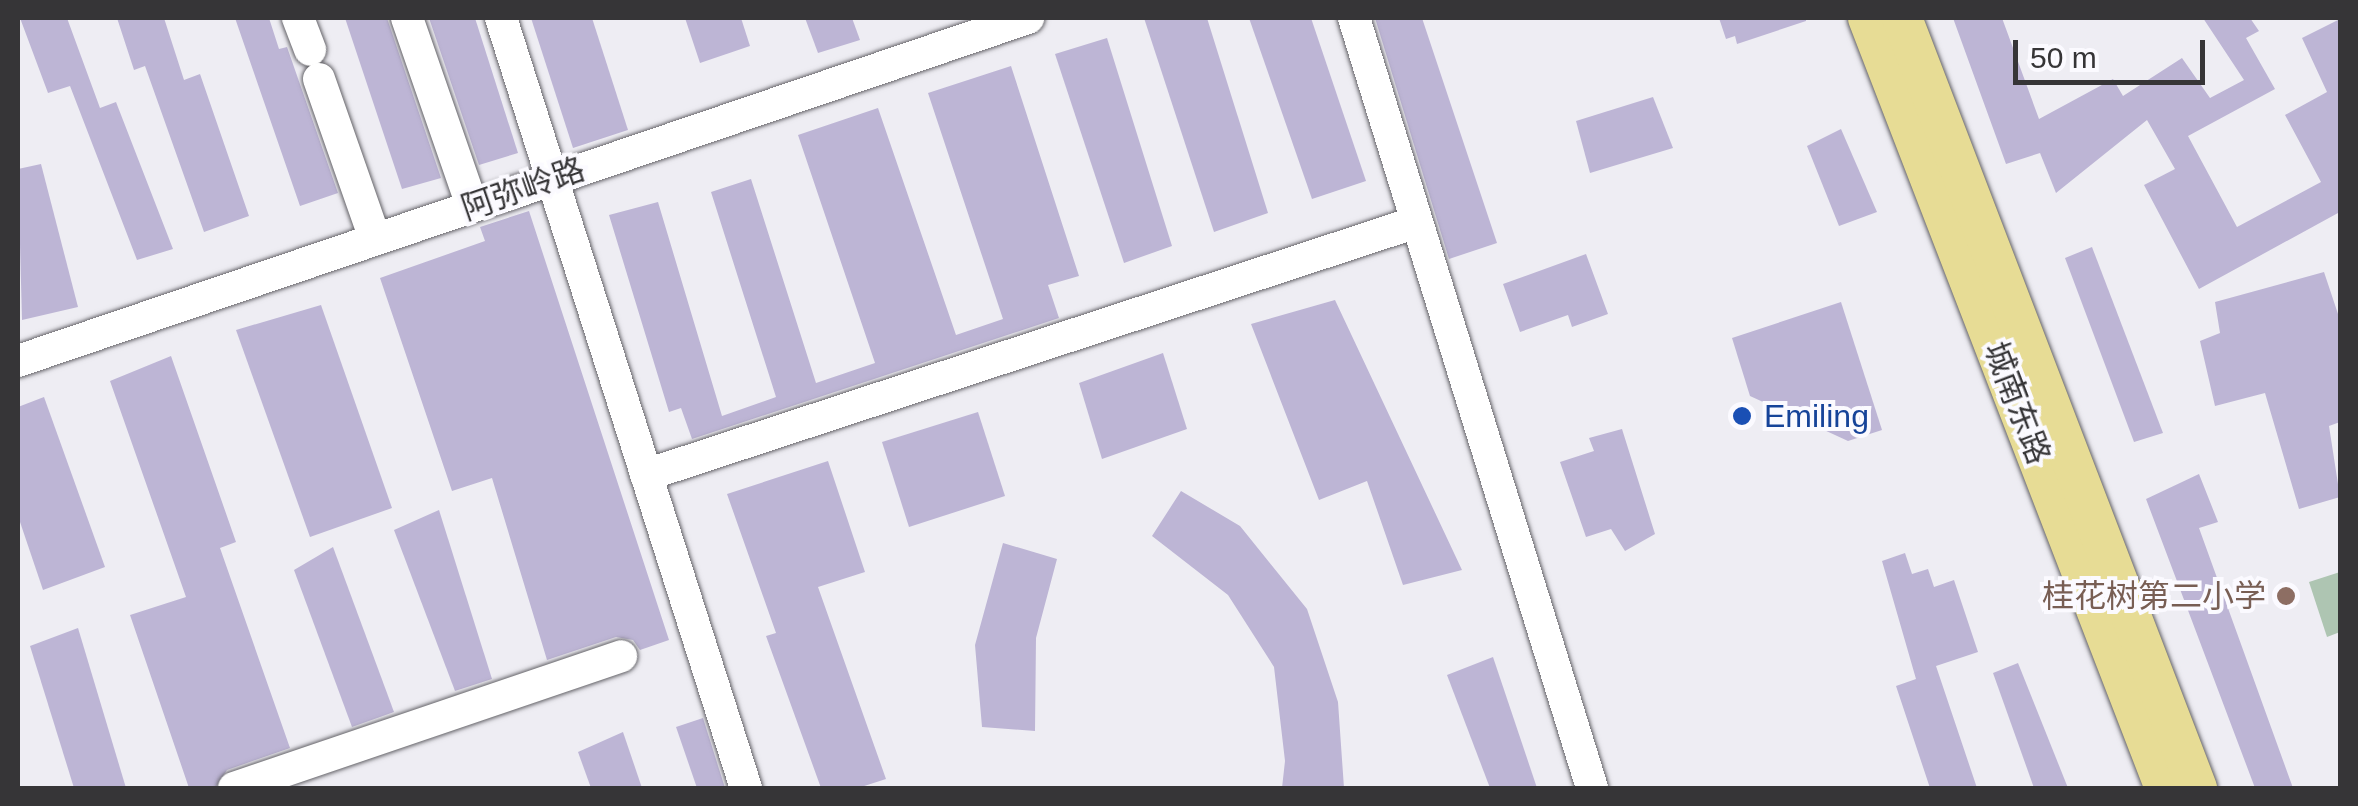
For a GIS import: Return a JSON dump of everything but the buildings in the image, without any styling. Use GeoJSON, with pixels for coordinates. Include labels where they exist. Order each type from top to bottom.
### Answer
{"type":"FeatureCollection","features":[{"type":"Feature","properties":{"kind":"main road","name":"城南东路"},"geometry":{"type":"LineString","coordinates":[[1868,18],[2165,788]]}},
{"type":"Feature","properties":{"kind":"main road","name":"城南东路"},"geometry":{"type":"LineString","coordinates":[[1902,18],[2197,788]]}},
{"type":"Feature","properties":{"kind":"street"},"geometry":{"type":"LineString","coordinates":[[298,18],[376,239]]}},
{"type":"Feature","properties":{"kind":"street"},"geometry":{"type":"LineString","coordinates":[[407,18],[472,206]]}},
{"type":"Feature","properties":{"kind":"street"},"geometry":{"type":"LineString","coordinates":[[501,18],[746,788]]}},
{"type":"Feature","properties":{"kind":"street","name":"阿弥岭路"},"geometry":{"type":"LineString","coordinates":[[18,361],[1028,18]]}},
{"type":"Feature","properties":{"kind":"street"},"geometry":{"type":"LineString","coordinates":[[1354,18],[1592,788]]}},
{"type":"Feature","properties":{"kind":"street"},"geometry":{"type":"LineString","coordinates":[[646,476],[1417,222]]}},
{"type":"Feature","properties":{"kind":"street"},"geometry":{"type":"LineString","coordinates":[[234,788],[621,656]]}},
{"type":"Feature","properties":{"kind":"green space"},"geometry":{"type":"Polygon","coordinates":[[[2340,572],[2340,632],[2327,637],[2309,582],[2340,572]]]}},
{"type":"Feature","properties":{"kind":"place","name":"Emiling"},"geometry":{"type":"Point","coordinates":[1742,416]}},
{"type":"Feature","properties":{"kind":"place","name":"桂花树第二小学"},"geometry":{"type":"Point","coordinates":[2286,596]}}]}
